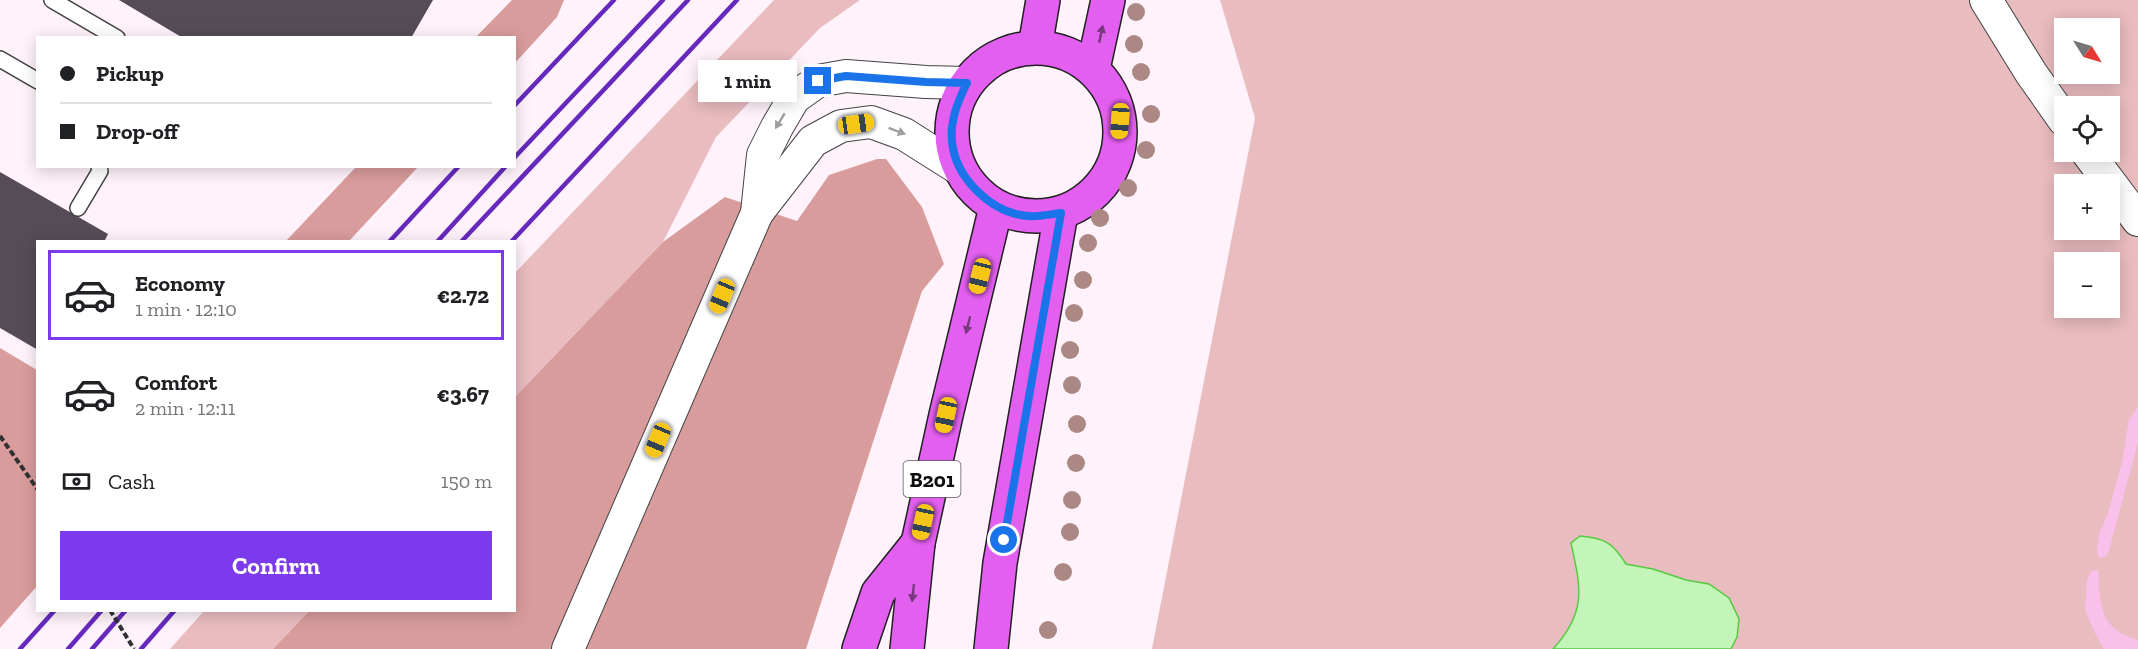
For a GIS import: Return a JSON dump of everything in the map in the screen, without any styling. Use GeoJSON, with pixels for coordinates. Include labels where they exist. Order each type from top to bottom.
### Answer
{"type":"FeatureCollection","features":[{"type":"Feature","properties":{"kind":"highway"},"geometry":{"type":"LineString","coordinates":[[1035,47],[1043,0]]}},
{"type":"Feature","properties":{"kind":"highway"},"geometry":{"type":"LineString","coordinates":[[1093,69],[1108,0]]}},
{"type":"Feature","properties":{"kind":"highway"},"geometry":{"type":"LineString","coordinates":[[1035,47],[1066,52],[1093,69],[1111,92],[1120,121],[1118,153],[1105,180],[1084,201],[1061,213],[1028,216],[996,207],[976,192],[961,170],[952,141],[955,109],[967,83],[982,66],[1007,51],[1035,47]]}},
{"type":"Feature","properties":{"kind":"highway","name":"B201"},"geometry":{"type":"LineString","coordinates":[[907,649],[918,543],[996,207]]}},
{"type":"Feature","properties":{"kind":"highway"},"geometry":{"type":"LineString","coordinates":[[991,649],[1000,563],[1061,213]]}},
{"type":"Feature","properties":{"kind":"highway","name":"B201"},"geometry":{"type":"LineString","coordinates":[[859,649],[878,593],[918,543]]}},
{"type":"Feature","properties":{"kind":"highway"},"geometry":{"type":"LineString","coordinates":[[977,649],[1000,563]]}},
{"type":"Feature","properties":{"kind":"street"},"geometry":{"type":"LineString","coordinates":[[1986,0],[2054,106]]}},
{"type":"Feature","properties":{"kind":"street"},"geometry":{"type":"LineString","coordinates":[[758,213],[763,155],[794,98],[818,81],[846,76],[967,83]]}},
{"type":"Feature","properties":{"kind":"street"},"geometry":{"type":"LineString","coordinates":[[568,649],[758,213],[813,141],[841,126],[870,122],[904,134],[961,170]]}},
{"type":"Feature","properties":{"kind":"street"},"geometry":{"type":"LineString","coordinates":[[2094,162],[2138,220]]}},
{"type":"Feature","properties":{"kind":"lane"},"geometry":{"type":"LineString","coordinates":[[52,0],[114,36]]}},
{"type":"Feature","properties":{"kind":"lane"},"geometry":{"type":"LineString","coordinates":[[0,59],[36,80]]}},
{"type":"Feature","properties":{"kind":"lane"},"geometry":{"type":"LineString","coordinates":[[78,208],[100,171],[99,168]]}},
{"type":"Feature","properties":{"kind":"path"},"geometry":{"type":"LineString","coordinates":[[0,436],[36,487]]}},
{"type":"Feature","properties":{"kind":"path"},"geometry":{"type":"LineString","coordinates":[[111,612],[134,649]]}},
{"type":"Feature","properties":{"kind":"shaded area"},"geometry":{"type":"Polygon","coordinates":[[[512,0],[564,0],[557,17],[516,62],[516,36],[477,36],[512,0]]]}},
{"type":"Feature","properties":{"kind":"shaded area"},"geometry":{"type":"Polygon","coordinates":[[[774,0],[860,0],[820,28],[716,137],[663,242],[516,396],[516,272],[774,0]]]}},
{"type":"Feature","properties":{"kind":"shaded area"},"geometry":{"type":"Polygon","coordinates":[[[1220,0],[2138,0],[2138,649],[1152,649],[1255,118],[1220,0]]]}},
{"type":"Feature","properties":{"kind":"shaded area"},"geometry":{"type":"Polygon","coordinates":[[[877,159],[886,159],[922,207],[944,264],[922,291],[806,649],[273,649],[308,612],[516,612],[516,396],[663,242],[725,197],[797,221],[829,175],[877,159]]]}},
{"type":"Feature","properties":{"kind":"shaded area"},"geometry":{"type":"Polygon","coordinates":[[[355,168],[417,168],[350,240],[287,240],[355,168]]]}},
{"type":"Feature","properties":{"kind":"shaded area"},"geometry":{"type":"Polygon","coordinates":[[[0,348],[36,369],[36,587],[0,628],[0,348]]]}},
{"type":"Feature","properties":{"kind":"shaded area"},"geometry":{"type":"Polygon","coordinates":[[[1580,536],[1596,538],[1612,546],[1626,564],[1709,584],[1729,598],[1739,619],[1737,637],[1731,649],[1553,649],[1572,623],[1576,611],[1579,587],[1571,543],[1580,536]]]}},
{"type":"Feature","properties":{"kind":"shaded area"},"geometry":{"type":"Polygon","coordinates":[[[203,612],[308,612],[273,649],[170,649],[203,612]]]}},
{"type":"Feature","properties":{"kind":"sand"},"geometry":{"type":"Polygon","coordinates":[[[2138,407],[2138,442],[2109,551],[2105,557],[2099,558],[2097,549],[2099,534],[2108,513],[2122,462],[2129,420],[2138,407]]]}},
{"type":"Feature","properties":{"kind":"sand"},"geometry":{"type":"Polygon","coordinates":[[[2098,570],[2104,614],[2116,629],[2138,640],[2138,649],[2104,649],[2095,633],[2085,610],[2087,581],[2090,572],[2098,570]]]}},
{"type":"Feature","properties":{"kind":"building"},"geometry":{"type":"Polygon","coordinates":[[[119,0],[433,0],[412,36],[180,36],[119,0]]]}},
{"type":"Feature","properties":{"kind":"building"},"geometry":{"type":"Polygon","coordinates":[[[0,172],[108,234],[105,240],[36,240],[36,349],[0,328],[0,172]]]}},
{"type":"Feature","properties":{"kind":"railway"},"geometry":{"type":"LineString","coordinates":[[516,104],[614,0]]}},
{"type":"Feature","properties":{"kind":"railway"},"geometry":{"type":"LineString","coordinates":[[516,156],[663,0]]}},
{"type":"Feature","properties":{"kind":"railway"},"geometry":{"type":"LineString","coordinates":[[463,240],[688,0]]}},
{"type":"Feature","properties":{"kind":"railway"},"geometry":{"type":"LineString","coordinates":[[513,240],[737,0]]}},
{"type":"Feature","properties":{"kind":"railway"},"geometry":{"type":"LineString","coordinates":[[391,240],[457,168]]}},
{"type":"Feature","properties":{"kind":"railway"},"geometry":{"type":"LineString","coordinates":[[439,240],[504,168]]}},
{"type":"Feature","properties":{"kind":"railway"},"geometry":{"type":"LineString","coordinates":[[20,649],[53,612]]}},
{"type":"Feature","properties":{"kind":"railway"},"geometry":{"type":"LineString","coordinates":[[68,649],[100,612]]}},
{"type":"Feature","properties":{"kind":"railway"},"geometry":{"type":"LineString","coordinates":[[92,649],[124,612]]}},
{"type":"Feature","properties":{"kind":"railway"},"geometry":{"type":"LineString","coordinates":[[141,649],[173,612]]}},
{"type":"Feature","properties":{"kind":"route"},"geometry":{"type":"LineString","coordinates":[[818,81],[846,76],[967,83],[955,109],[952,141],[961,170],[976,192],[996,207],[1028,216],[1061,213],[1004,540]]}}]}
